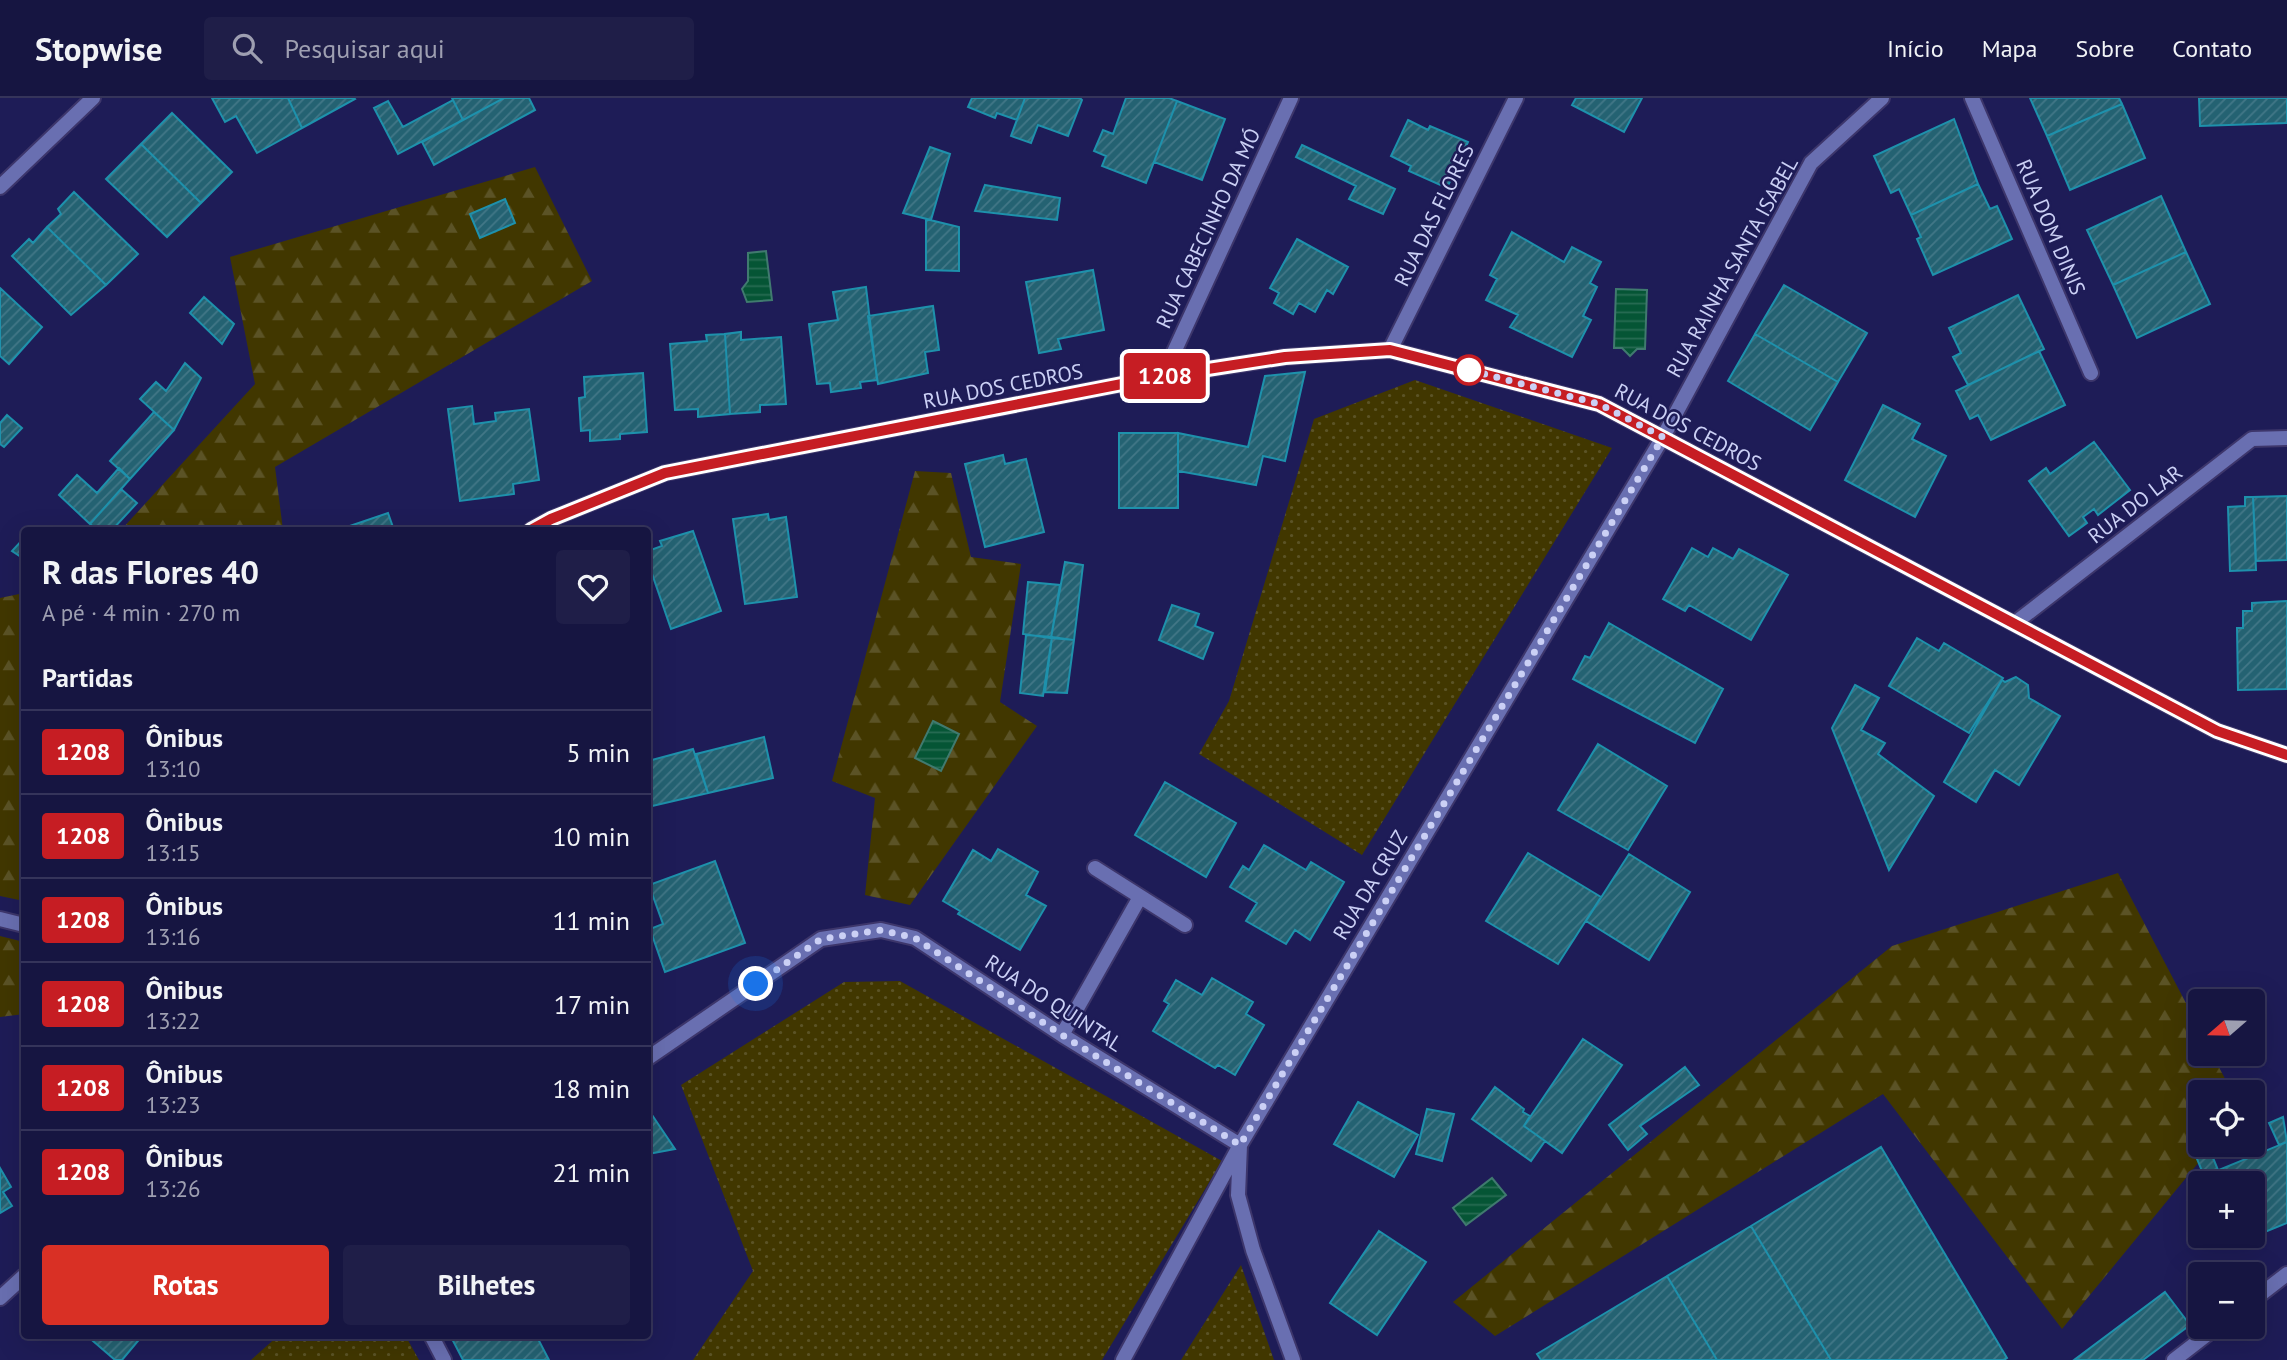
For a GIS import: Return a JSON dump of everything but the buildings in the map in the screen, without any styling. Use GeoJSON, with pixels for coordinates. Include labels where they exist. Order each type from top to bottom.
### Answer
{"type":"FeatureCollection","features":[{"type":"Feature","properties":{"kind":"street"},"geometry":{"type":"LineString","coordinates":[[0,187],[93,98]]}},
{"type":"Feature","properties":{"kind":"street","name":"RUA CABECINHO DA MÓ"},"geometry":{"type":"LineString","coordinates":[[1163,376],[1291,98]]}},
{"type":"Feature","properties":{"kind":"street","name":"RUA DAS FLORES"},"geometry":{"type":"LineString","coordinates":[[1390,350],[1516,98]]}},
{"type":"Feature","properties":{"kind":"street","name":"RUA RAINHA SANTA ISABEL"},"geometry":{"type":"LineString","coordinates":[[1663,437],[1811,163],[1882,98]]}},
{"type":"Feature","properties":{"kind":"street","name":"RUA DOM DINIS"},"geometry":{"type":"LineString","coordinates":[[1972,98],[2091,373]]}},
{"type":"Feature","properties":{"kind":"street","name":"RUA DOS CEDROS"},"geometry":{"type":"LineString","coordinates":[[536,527],[665,473],[1163,376],[1285,357],[1390,350],[1599,404],[2217,731],[2287,755]]}},
{"type":"Feature","properties":{"kind":"street","name":"RUA DA CRUZ"},"geometry":{"type":"LineString","coordinates":[[1123,1360],[1240,1145],[1663,437]]}},
{"type":"Feature","properties":{"kind":"street","name":"RUA DO LAR"},"geometry":{"type":"LineString","coordinates":[[2015,623],[2252,439],[2287,438]]}},
{"type":"Feature","properties":{"kind":"street"},"geometry":{"type":"LineString","coordinates":[[1095,868],[1185,925]]}},
{"type":"Feature","properties":{"kind":"street"},"geometry":{"type":"LineString","coordinates":[[1062,1035],[1140,897]]}},
{"type":"Feature","properties":{"kind":"street"},"geometry":{"type":"LineString","coordinates":[[0,919],[21,924]]}},
{"type":"Feature","properties":{"kind":"street","name":"RUA DO QUINTAL"},"geometry":{"type":"LineString","coordinates":[[651,1056],[821,939],[881,930],[915,938],[1062,1035],[1240,1145]]}},
{"type":"Feature","properties":{"kind":"street"},"geometry":{"type":"LineString","coordinates":[[1240,1145],[1238,1195],[1253,1250],[1293,1360]]}},
{"type":"Feature","properties":{"kind":"street"},"geometry":{"type":"LineString","coordinates":[[2265,1291],[2287,1274]]}},
{"type":"Feature","properties":{"kind":"street"},"geometry":{"type":"LineString","coordinates":[[0,1298],[21,1279]]}},
{"type":"Feature","properties":{"kind":"street"},"geometry":{"type":"LineString","coordinates":[[433,1339],[444,1360]]}},
{"type":"Feature","properties":{"kind":"street"},"geometry":{"type":"LineString","coordinates":[[2174,1360],[2201,1339]]}},
{"type":"Feature","properties":{"kind":"green space"},"geometry":{"type":"Polygon","coordinates":[[[535,167],[592,281],[275,467],[283,527],[124,527],[255,384],[230,257],[535,167]]]}},
{"type":"Feature","properties":{"kind":"green space"},"geometry":{"type":"Polygon","coordinates":[[[1415,380],[1612,448],[1362,855],[1199,754],[1229,701],[1314,419],[1415,380]]]}},
{"type":"Feature","properties":{"kind":"green space"},"geometry":{"type":"Polygon","coordinates":[[[915,471],[951,473],[971,557],[1021,564],[1000,702],[1037,726],[910,905],[865,895],[875,798],[832,781],[915,471]]]}},
{"type":"Feature","properties":{"kind":"green space"},"geometry":{"type":"Polygon","coordinates":[[[21,594],[21,900],[0,896],[0,598],[21,594]]]}},
{"type":"Feature","properties":{"kind":"green space"},"geometry":{"type":"Polygon","coordinates":[[[2118,873],[2188,1007],[2188,1066],[2218,1066],[2226,1080],[2188,1080],[2188,1157],[2203,1157],[2192,1171],[2188,1171],[2188,1175],[2062,1329],[1883,1094],[1495,1336],[1453,1302],[1892,946],[2118,873]]]}},
{"type":"Feature","properties":{"kind":"green space"},"geometry":{"type":"Polygon","coordinates":[[[0,936],[21,941],[21,1014],[0,1017],[0,936]]]}},
{"type":"Feature","properties":{"kind":"green space"},"geometry":{"type":"Polygon","coordinates":[[[900,981],[1222,1161],[1102,1360],[693,1360],[753,1271],[681,1085],[844,982],[900,981]]]}},
{"type":"Feature","properties":{"kind":"green space"},"geometry":{"type":"Polygon","coordinates":[[[1241,1265],[1274,1360],[1181,1360],[1241,1265]]]}},
{"type":"Feature","properties":{"kind":"green space"},"geometry":{"type":"Polygon","coordinates":[[[275,1339],[407,1339],[419,1360],[251,1360],[275,1339]]]}},
{"type":"Feature","properties":{"kind":"shaded area"},"geometry":{"type":"Polygon","coordinates":[[[766,251],[772,300],[747,302],[742,289],[748,281],[748,253],[766,251]]]}},
{"type":"Feature","properties":{"kind":"shaded area"},"geometry":{"type":"Polygon","coordinates":[[[1616,289],[1647,290],[1645,349],[1637,349],[1630,356],[1622,348],[1614,348],[1616,289]]]}},
{"type":"Feature","properties":{"kind":"shaded area"},"geometry":{"type":"Polygon","coordinates":[[[933,721],[959,734],[941,771],[915,758],[933,721]]]}},
{"type":"Feature","properties":{"kind":"shaded area"},"geometry":{"type":"Polygon","coordinates":[[[1492,1178],[1506,1195],[1466,1225],[1453,1208],[1492,1178]]]}},
{"type":"Feature","properties":{"kind":"bus line","name":"1208"},"geometry":{"type":"LineString","coordinates":[[536,527],[665,473],[1163,376],[1285,357],[1390,350],[1599,404],[2217,731],[2287,755]]}},
{"type":"Feature","properties":{"kind":"route"},"geometry":{"type":"LineString","coordinates":[[756,984],[821,939],[881,930],[915,938],[1062,1035],[1240,1145],[1663,437],[1599,404],[1469,370]]}}]}
